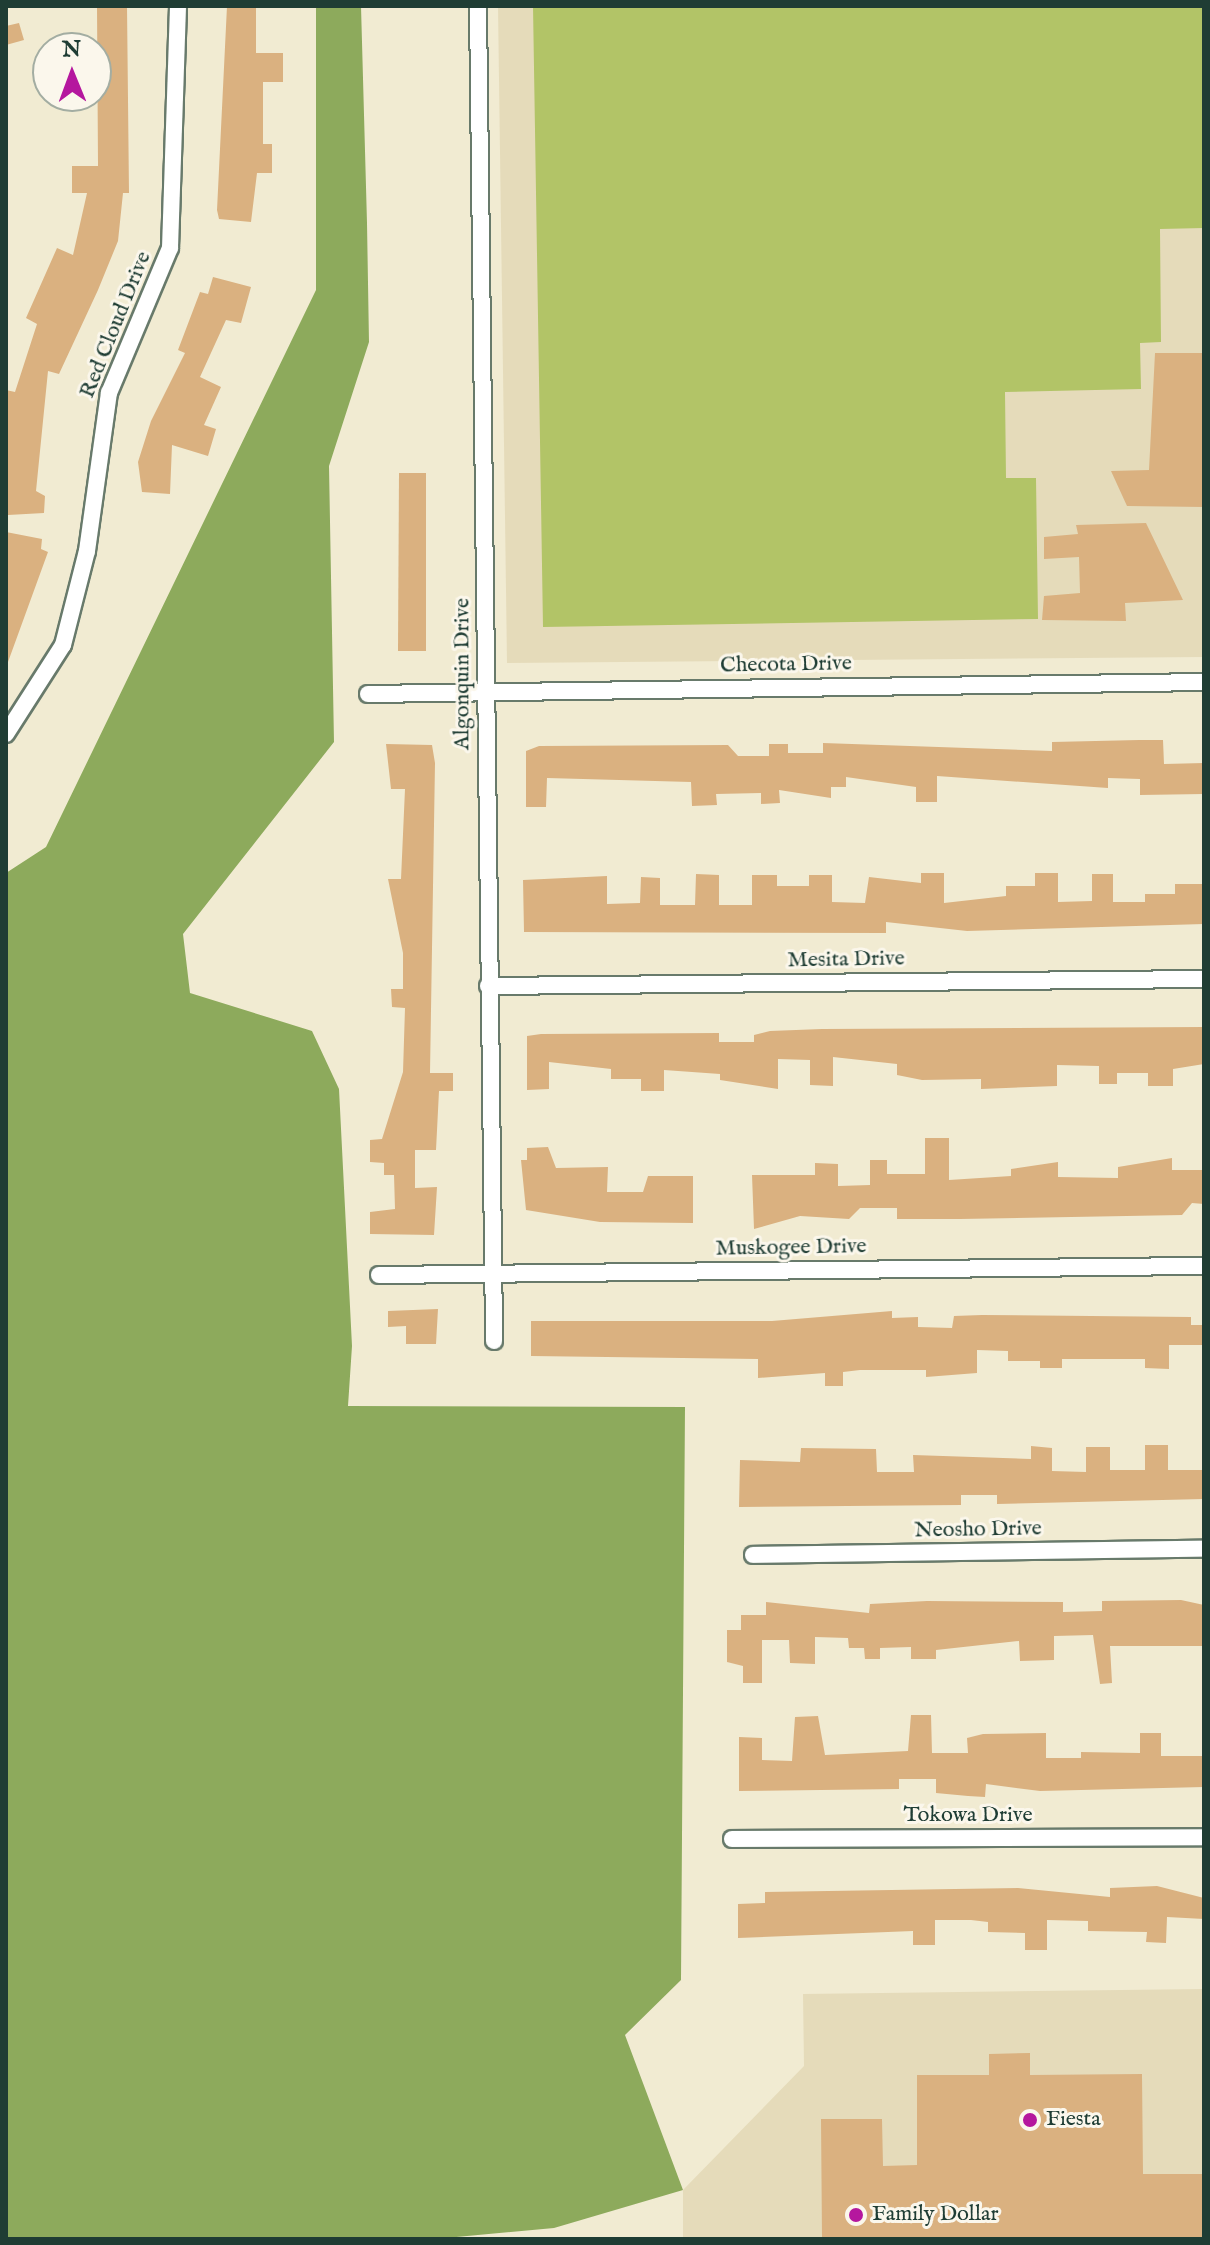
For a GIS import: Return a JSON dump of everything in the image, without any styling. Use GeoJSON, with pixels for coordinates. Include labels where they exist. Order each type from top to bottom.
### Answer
{"type":"FeatureCollection","features":[{"type":"Feature","properties":{"kind":"street","name":"Red Cloud Drive"},"geometry":{"type":"LineString","coordinates":[[6,734],[63,645],[87,551],[109,393],[170,248],[178,6]]}},
{"type":"Feature","properties":{"kind":"street","name":"Algonquin Drive"},"geometry":{"type":"LineString","coordinates":[[478,6],[490,1274],[494,1341]]}},
{"type":"Feature","properties":{"kind":"street","name":"Checota Drive"},"geometry":{"type":"LineString","coordinates":[[368,694],[1204,682]]}},
{"type":"Feature","properties":{"kind":"street","name":"Mesita Drive"},"geometry":{"type":"LineString","coordinates":[[488,986],[1204,979]]}},
{"type":"Feature","properties":{"kind":"street","name":"Muskogee Drive"},"geometry":{"type":"LineString","coordinates":[[379,1275],[1204,1266]]}},
{"type":"Feature","properties":{"kind":"street","name":"Neosho Drive"},"geometry":{"type":"LineString","coordinates":[[753,1555],[1204,1549]]}},
{"type":"Feature","properties":{"kind":"street","name":"Tokowa Drive"},"geometry":{"type":"LineString","coordinates":[[732,1839],[1204,1837]]}},
{"type":"Feature","properties":{"kind":"shaded area"},"geometry":{"type":"Polygon","coordinates":[[[498,6],[1204,6],[1204,657],[507,663],[498,6]]]}},
{"type":"Feature","properties":{"kind":"shaded area"},"geometry":{"type":"Polygon","coordinates":[[[1204,1989],[1204,2239],[683,2239],[683,2190],[804,2066],[803,1994],[1204,1989]]]}},
{"type":"Feature","properties":{"kind":"green space"},"geometry":{"type":"Polygon","coordinates":[[[316,6],[361,6],[367,223],[369,342],[329,466],[334,742],[183,934],[190,993],[312,1031],[339,1089],[352,1346],[348,1406],[685,1407],[681,1980],[625,2035],[683,2190],[554,2228],[435,2239],[6,2239],[6,873],[46,847],[316,290],[316,6]]]}},
{"type":"Feature","properties":{"kind":"green space"},"geometry":{"type":"Polygon","coordinates":[[[533,6],[1204,6],[1204,228],[1160,229],[1161,342],[1140,343],[1141,389],[1005,392],[1006,478],[1036,478],[1038,619],[543,627],[533,6]]]}},
{"type":"Feature","properties":{"kind":"building"},"geometry":{"type":"Polygon","coordinates":[[[97,6],[127,6],[129,193],[123,193],[118,241],[98,290],[59,374],[48,371],[36,491],[45,496],[44,513],[8,515],[6,390],[15,392],[37,324],[26,318],[57,248],[73,255],[87,193],[72,193],[72,166],[98,166],[98,112],[112,112],[112,32],[97,32],[97,6]]]}},
{"type":"Feature","properties":{"kind":"building"},"geometry":{"type":"Polygon","coordinates":[[[227,6],[256,6],[256,53],[283,53],[283,82],[263,82],[263,144],[272,144],[272,173],[257,173],[251,222],[219,219],[217,210],[227,6]]]}},
{"type":"Feature","properties":{"kind":"building"},"geometry":{"type":"Polygon","coordinates":[[[19,23],[24,40],[6,45],[6,26],[19,23]]]}},
{"type":"Feature","properties":{"kind":"building"},"geometry":{"type":"Polygon","coordinates":[[[213,277],[251,287],[241,323],[226,320],[200,377],[221,387],[204,425],[216,429],[208,456],[172,445],[170,494],[142,492],[138,462],[151,421],[185,353],[178,350],[200,292],[208,294],[213,277]]]}},
{"type":"Feature","properties":{"kind":"building"},"geometry":{"type":"Polygon","coordinates":[[[1155,353],[1204,353],[1204,507],[1127,506],[1111,471],[1149,470],[1155,353]]]}},
{"type":"Feature","properties":{"kind":"building"},"geometry":{"type":"Polygon","coordinates":[[[399,473],[426,473],[426,651],[398,651],[399,473]]]}},
{"type":"Feature","properties":{"kind":"building"},"geometry":{"type":"Polygon","coordinates":[[[1146,523],[1183,600],[1125,603],[1126,621],[1042,620],[1044,596],[1080,593],[1079,557],[1044,559],[1044,537],[1078,534],[1076,525],[1146,523]]]}},
{"type":"Feature","properties":{"kind":"building"},"geometry":{"type":"Polygon","coordinates":[[[6,532],[42,539],[41,549],[48,552],[8,662],[6,532]]]}},
{"type":"Feature","properties":{"kind":"building"},"geometry":{"type":"Polygon","coordinates":[[[1163,740],[1164,764],[1204,763],[1204,794],[1140,795],[1140,779],[1108,778],[1108,788],[937,776],[937,802],[916,802],[916,787],[846,777],[846,787],[831,787],[831,798],[779,790],[780,803],[761,804],[761,793],[716,794],[717,805],[692,806],[691,782],[547,778],[546,807],[526,807],[526,751],[539,746],[728,745],[738,756],[769,756],[769,744],[788,744],[788,753],[823,753],[823,743],[1052,751],[1052,742],[1163,740]]]}},
{"type":"Feature","properties":{"kind":"building"},"geometry":{"type":"Polygon","coordinates":[[[386,744],[432,745],[435,763],[430,1073],[453,1073],[453,1091],[439,1091],[436,1150],[415,1150],[415,1188],[437,1187],[434,1235],[370,1234],[370,1212],[395,1209],[394,1175],[384,1175],[384,1163],[370,1162],[370,1140],[382,1139],[403,1072],[405,1008],[392,1007],[391,989],[403,989],[403,953],[388,879],[401,879],[405,789],[391,789],[386,744]]]}},
{"type":"Feature","properties":{"kind":"building"},"geometry":{"type":"Polygon","coordinates":[[[921,873],[944,873],[944,903],[1006,896],[1006,886],[1035,886],[1035,873],[1058,873],[1058,902],[1092,901],[1092,874],[1113,874],[1113,902],[1145,902],[1145,894],[1175,894],[1175,884],[1204,884],[1204,924],[967,931],[886,922],[886,933],[524,932],[523,880],[607,876],[607,904],[640,903],[641,877],[660,878],[660,905],[695,905],[696,874],[719,875],[719,905],[752,905],[752,875],[777,875],[777,886],[809,886],[809,875],[832,875],[832,902],[865,903],[869,877],[921,883],[921,873]]]}},
{"type":"Feature","properties":{"kind":"building"},"geometry":{"type":"Polygon","coordinates":[[[1204,1027],[1204,1064],[1173,1069],[1173,1086],[1148,1086],[1148,1073],[1117,1073],[1117,1084],[1099,1084],[1099,1066],[1057,1065],[1057,1086],[981,1089],[981,1079],[922,1080],[897,1075],[897,1064],[833,1057],[833,1086],[810,1085],[810,1060],[778,1059],[778,1089],[720,1080],[720,1074],[664,1070],[664,1091],[641,1091],[641,1079],[611,1079],[611,1069],[549,1062],[549,1089],[527,1090],[527,1036],[541,1034],[719,1033],[719,1042],[754,1042],[754,1035],[770,1031],[822,1029],[1204,1027]]]}},
{"type":"Feature","properties":{"kind":"building"},"geometry":{"type":"Polygon","coordinates":[[[925,1138],[949,1138],[949,1180],[1011,1176],[1011,1169],[1058,1162],[1058,1177],[1118,1178],[1118,1167],[1172,1158],[1172,1170],[1204,1170],[1204,1204],[1192,1203],[1182,1215],[960,1219],[897,1219],[897,1208],[860,1208],[849,1219],[800,1216],[754,1229],[752,1175],[815,1175],[815,1163],[838,1164],[838,1186],[870,1185],[870,1160],[887,1160],[887,1174],[925,1174],[925,1138]]]}},
{"type":"Feature","properties":{"kind":"building"},"geometry":{"type":"Polygon","coordinates":[[[548,1147],[556,1168],[608,1167],[607,1192],[643,1192],[648,1176],[693,1176],[693,1223],[600,1222],[526,1210],[521,1160],[527,1160],[527,1148],[548,1147]]]}},
{"type":"Feature","properties":{"kind":"building"},"geometry":{"type":"Polygon","coordinates":[[[438,1309],[436,1344],[406,1344],[406,1326],[388,1327],[388,1311],[438,1309]]]}},
{"type":"Feature","properties":{"kind":"building"},"geometry":{"type":"Polygon","coordinates":[[[892,1311],[892,1318],[918,1317],[918,1327],[952,1328],[954,1316],[1191,1317],[1191,1325],[1204,1325],[1204,1345],[1169,1345],[1169,1369],[1145,1368],[1145,1359],[1062,1359],[1062,1368],[1040,1368],[1040,1361],[1008,1361],[1008,1351],[977,1350],[977,1373],[926,1377],[926,1370],[860,1370],[843,1372],[843,1386],[825,1386],[825,1373],[758,1378],[758,1359],[531,1356],[531,1321],[772,1321],[892,1311]]]}},
{"type":"Feature","properties":{"kind":"building"},"geometry":{"type":"Polygon","coordinates":[[[1145,1445],[1168,1445],[1168,1470],[1204,1470],[1204,1499],[997,1504],[997,1495],[961,1495],[961,1505],[739,1507],[740,1460],[800,1462],[801,1448],[876,1449],[877,1472],[914,1472],[913,1455],[1031,1459],[1031,1446],[1052,1448],[1052,1471],[1086,1472],[1086,1447],[1110,1447],[1110,1470],[1145,1470],[1145,1445]]]}},
{"type":"Feature","properties":{"kind":"building"},"geometry":{"type":"Polygon","coordinates":[[[1181,1600],[1204,1605],[1204,1646],[1110,1646],[1112,1683],[1100,1684],[1093,1635],[1054,1636],[1054,1660],[1020,1661],[1019,1641],[936,1650],[936,1659],[911,1659],[911,1647],[880,1648],[880,1659],[865,1659],[864,1648],[849,1648],[848,1638],[815,1637],[815,1664],[790,1663],[789,1640],[762,1640],[762,1683],[743,1683],[743,1666],[727,1662],[727,1630],[741,1630],[741,1615],[766,1615],[766,1602],[869,1613],[870,1604],[927,1601],[1063,1602],[1063,1612],[1102,1611],[1102,1601],[1181,1600]]]}},
{"type":"Feature","properties":{"kind":"building"},"geometry":{"type":"Polygon","coordinates":[[[911,1715],[931,1715],[932,1753],[968,1753],[967,1738],[983,1734],[1046,1733],[1046,1758],[1081,1758],[1081,1752],[1140,1753],[1140,1733],[1161,1733],[1161,1756],[1204,1756],[1204,1787],[1040,1791],[986,1784],[985,1797],[936,1793],[936,1779],[899,1779],[899,1789],[739,1791],[739,1737],[762,1738],[762,1760],[792,1761],[795,1717],[818,1716],[825,1755],[908,1751],[911,1715]]]}},
{"type":"Feature","properties":{"kind":"building"},"geometry":{"type":"Polygon","coordinates":[[[1157,1886],[1204,1898],[1204,1919],[1167,1917],[1166,1943],[1146,1942],[1147,1932],[1088,1931],[1088,1921],[1047,1920],[1047,1950],[1025,1950],[1025,1933],[988,1932],[988,1922],[971,1920],[935,1920],[935,1945],[913,1945],[913,1931],[738,1938],[738,1904],[765,1903],[765,1892],[1018,1888],[1110,1897],[1110,1888],[1157,1886]]]}},
{"type":"Feature","properties":{"kind":"building","name":"Fiesta"},"geometry":{"type":"Polygon","coordinates":[[[1030,2053],[1030,2075],[1142,2074],[1143,2174],[1204,2174],[1204,2239],[822,2239],[821,2119],[882,2119],[883,2166],[917,2165],[917,2075],[989,2075],[989,2054],[1030,2053]]]}},
{"type":"Feature","properties":{"kind":"place","name":"Fiesta"},"geometry":{"type":"Point","coordinates":[1030,2120]}},
{"type":"Feature","properties":{"kind":"place","name":"Family Dollar"},"geometry":{"type":"Point","coordinates":[856,2215]}}]}
